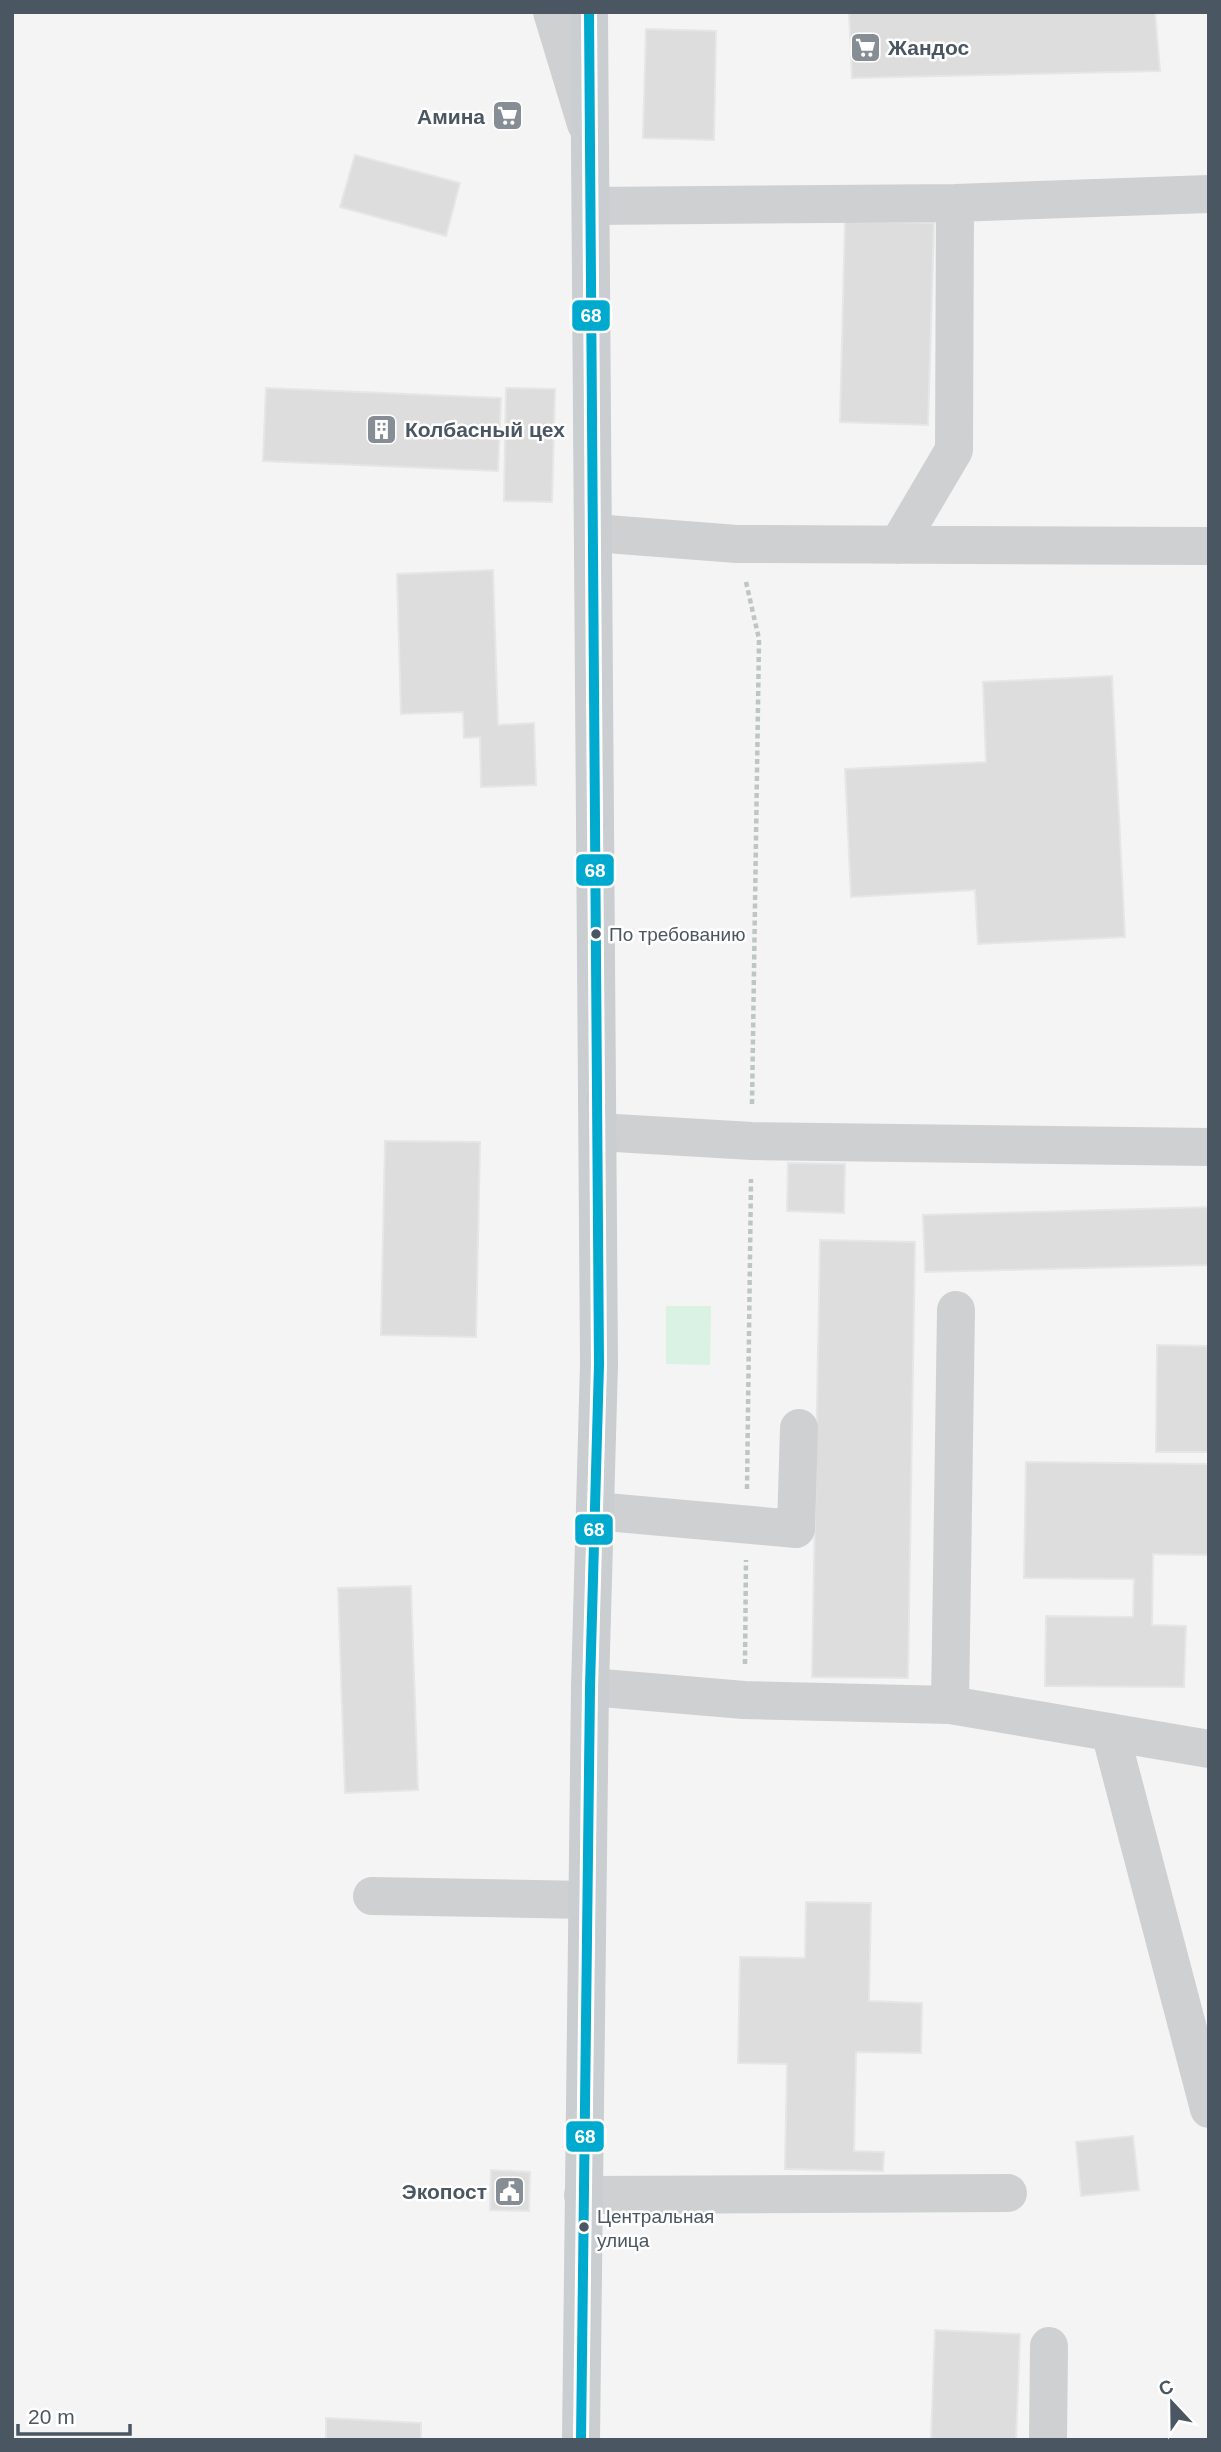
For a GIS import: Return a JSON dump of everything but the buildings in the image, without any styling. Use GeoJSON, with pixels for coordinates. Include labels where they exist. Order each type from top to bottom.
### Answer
{"type":"FeatureCollection","features":[{"type":"Feature","properties":{"kind":"main road"},"geometry":{"type":"LineString","coordinates":[[581,2440],[590,1687],[599,1364],[589,12]]}},
{"type":"Feature","properties":{"kind":"street"},"geometry":{"type":"LineString","coordinates":[[552,12],[591,143]]}},
{"type":"Feature","properties":{"kind":"street"},"geometry":{"type":"LineString","coordinates":[[591,206],[955,203],[1209,194]]}},
{"type":"Feature","properties":{"kind":"street"},"geometry":{"type":"LineString","coordinates":[[898,545],[954,450],[955,203]]}},
{"type":"Feature","properties":{"kind":"street"},"geometry":{"type":"LineString","coordinates":[[594,533],[737,544],[1209,546]]}},
{"type":"Feature","properties":{"kind":"street"},"geometry":{"type":"LineString","coordinates":[[598,1132],[752,1141],[1209,1147]]}},
{"type":"Feature","properties":{"kind":"street"},"geometry":{"type":"LineString","coordinates":[[950,1705],[956,1310]]}},
{"type":"Feature","properties":{"kind":"street"},"geometry":{"type":"LineString","coordinates":[[595,1511],[796,1528],[799,1428]]}},
{"type":"Feature","properties":{"kind":"street"},"geometry":{"type":"LineString","coordinates":[[590,1687],[744,1700],[950,1705],[1209,1749]]}},
{"type":"Feature","properties":{"kind":"street"},"geometry":{"type":"LineString","coordinates":[[1110,1732],[1209,2109]]}},
{"type":"Feature","properties":{"kind":"street"},"geometry":{"type":"LineString","coordinates":[[372,1896],[587,1900]]}},
{"type":"Feature","properties":{"kind":"street"},"geometry":{"type":"LineString","coordinates":[[583,2194],[1008,2193]]}},
{"type":"Feature","properties":{"kind":"street"},"geometry":{"type":"LineString","coordinates":[[1048,2440],[1049,2346]]}},
{"type":"Feature","properties":{"kind":"green space"},"geometry":{"type":"Polygon","coordinates":[[[666,1306],[711,1306],[710,1365],[666,1364],[666,1306]]]}},
{"type":"Feature","properties":{"kind":"transit line","name":"68"},"geometry":{"type":"LineString","coordinates":[[581,2440],[590,1687],[599,1364],[589,12]]}},
{"type":"Feature","properties":{"kind":"place","name":"Жандос"},"geometry":{"type":"Point","coordinates":[865,47]}},
{"type":"Feature","properties":{"kind":"place","name":"Амина"},"geometry":{"type":"Point","coordinates":[508,116]}},
{"type":"Feature","properties":{"kind":"place","name":"Колбасный цех"},"geometry":{"type":"Point","coordinates":[382,429]}},
{"type":"Feature","properties":{"kind":"place","name":"По требованию"},"geometry":{"type":"Point","coordinates":[596,934]}},
{"type":"Feature","properties":{"kind":"place","name":"Экопост"},"geometry":{"type":"Point","coordinates":[510,2191]}},
{"type":"Feature","properties":{"kind":"place","name":"Центральная улица"},"geometry":{"type":"Point","coordinates":[584,2227]}}]}
